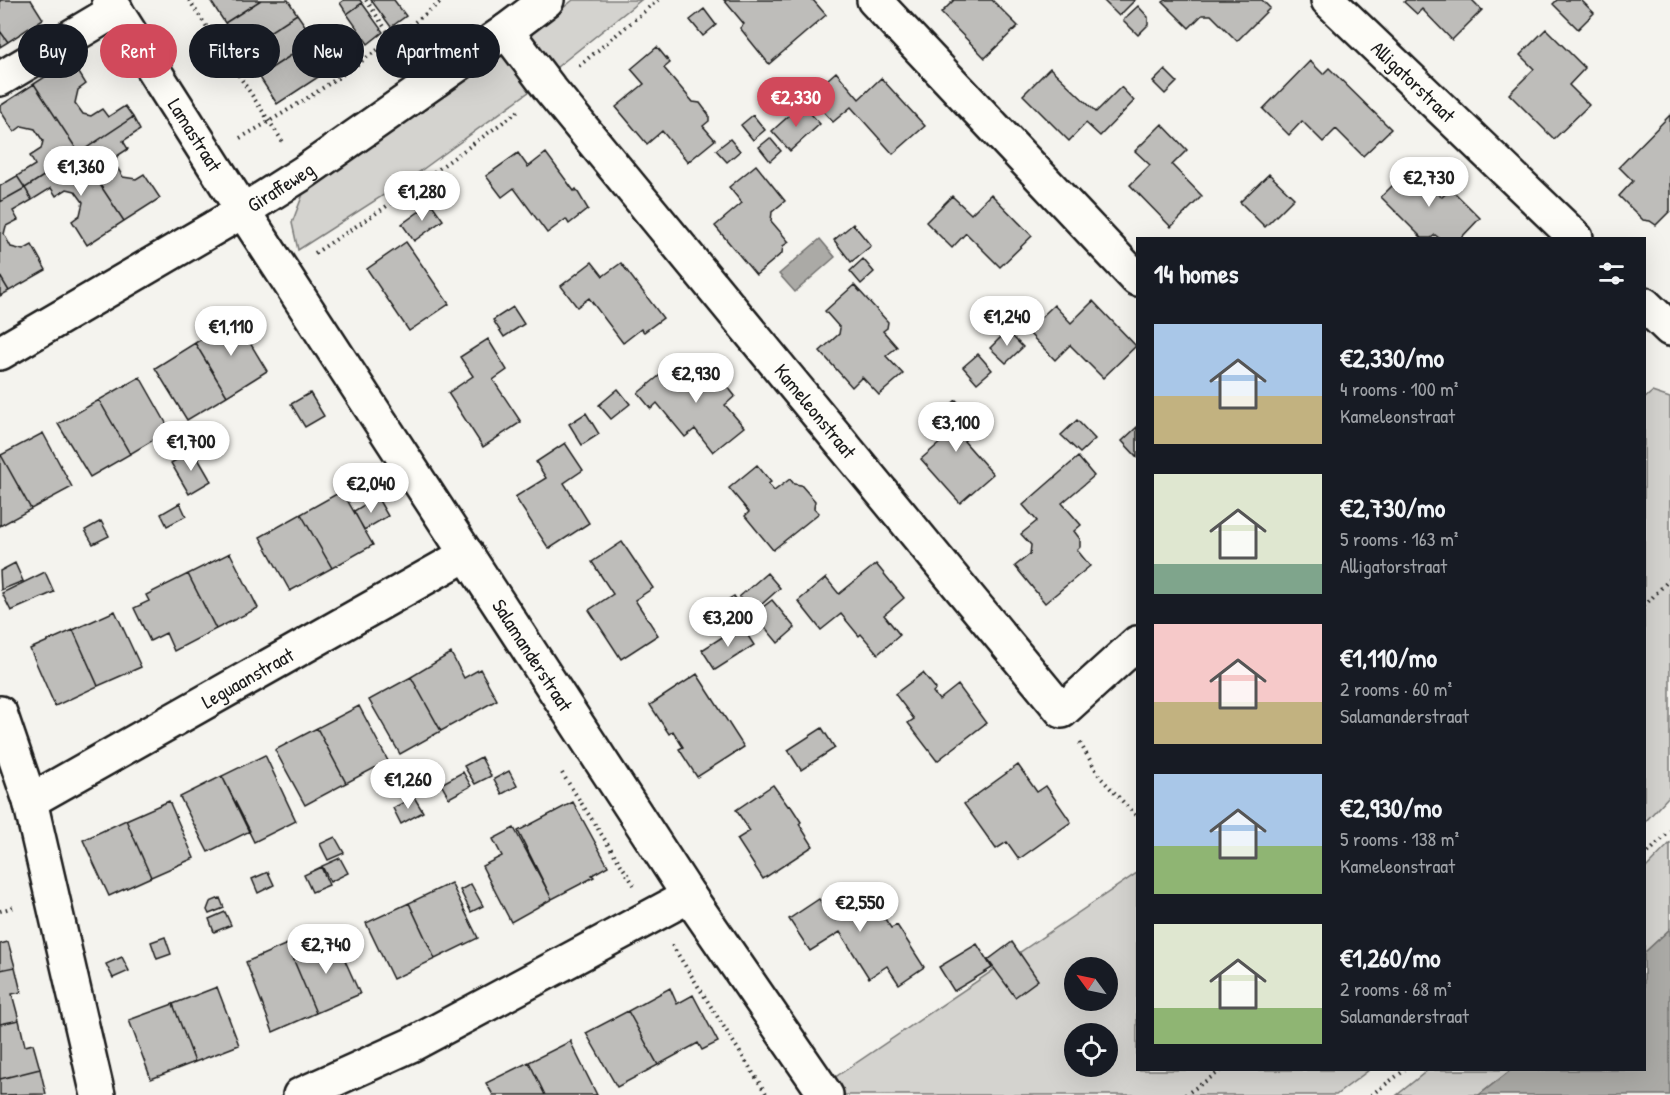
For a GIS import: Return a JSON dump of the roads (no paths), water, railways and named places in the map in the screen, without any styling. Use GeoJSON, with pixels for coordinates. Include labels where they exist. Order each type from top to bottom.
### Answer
{"type":"FeatureCollection","features":[{"type":"Feature","properties":{"kind":"street","name":"Giraffeweg"},"geometry":{"type":"LineString","coordinates":[[0,353],[243,211],[303,172],[547,0]]}},
{"type":"Feature","properties":{"kind":"street"},"geometry":{"type":"LineString","coordinates":[[874,0],[1136,278]]}},
{"type":"Feature","properties":{"kind":"street","name":"Alligatorstraat"},"geometry":{"type":"LineString","coordinates":[[1328,0],[1575,237]]}},
{"type":"Feature","properties":{"kind":"street"},"geometry":{"type":"LineString","coordinates":[[0,79],[112,5]]}},
{"type":"Feature","properties":{"kind":"street","name":"Lamastraat"},"geometry":{"type":"LineString","coordinates":[[112,5],[243,211]]}},
{"type":"Feature","properties":{"kind":"street","name":"Kameleonstraat"},"geometry":{"type":"LineString","coordinates":[[506,31],[550,89],[1062,711],[1136,644]]}},
{"type":"Feature","properties":{"kind":"street","name":"Salamanderstraat"},"geometry":{"type":"LineString","coordinates":[[243,211],[689,896],[826,1095]]}},
{"type":"Feature","properties":{"kind":"street"},"geometry":{"type":"LineString","coordinates":[[1646,306],[1670,329]]}},
{"type":"Feature","properties":{"kind":"street","name":"Leguaanstraat"},"geometry":{"type":"LineString","coordinates":[[30,801],[467,554]]}},
{"type":"Feature","properties":{"kind":"street"},"geometry":{"type":"LineString","coordinates":[[0,713],[30,801],[98,1095]]}},
{"type":"Feature","properties":{"kind":"street"},"geometry":{"type":"LineString","coordinates":[[300,1095],[411,1045],[689,896]]}}]}
